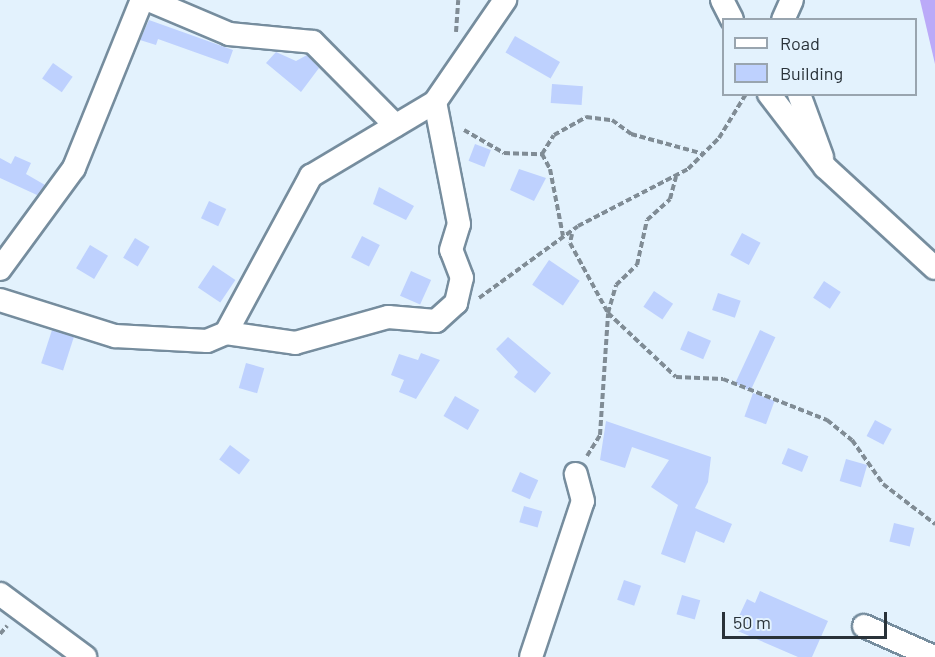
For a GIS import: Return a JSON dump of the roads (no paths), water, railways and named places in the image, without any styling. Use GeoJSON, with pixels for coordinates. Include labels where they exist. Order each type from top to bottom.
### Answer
{"type":"FeatureCollection","features":[{"type":"Feature","properties":{"kind":"street"},"geometry":{"type":"LineString","coordinates":[[0,268],[74,168],[142,0]]}},
{"type":"Feature","properties":{"kind":"street"},"geometry":{"type":"LineString","coordinates":[[149,0],[229,34],[313,42],[395,125]]}},
{"type":"Feature","properties":{"kind":"street"},"geometry":{"type":"LineString","coordinates":[[226,333],[311,176],[435,102],[506,0]]}},
{"type":"Feature","properties":{"kind":"street"},"geometry":{"type":"LineString","coordinates":[[722,0],[731,18]]}},
{"type":"Feature","properties":{"kind":"street"},"geometry":{"type":"LineString","coordinates":[[784,18],[792,0]]}},
{"type":"Feature","properties":{"kind":"street"},"geometry":{"type":"LineString","coordinates":[[771,96],[825,167],[935,268]]}},
{"type":"Feature","properties":{"kind":"street"},"geometry":{"type":"LineString","coordinates":[[800,96],[825,167]]}},
{"type":"Feature","properties":{"kind":"street"},"geometry":{"type":"LineString","coordinates":[[0,300],[115,336],[207,341],[226,333],[295,343],[388,317],[436,321],[456,303],[462,278],[451,250],[459,224],[435,102]]}},
{"type":"Feature","properties":{"kind":"street"},"geometry":{"type":"LineString","coordinates":[[0,241],[0,268]]}},
{"type":"Feature","properties":{"kind":"street"},"geometry":{"type":"LineString","coordinates":[[531,657],[583,501],[576,474]]}},
{"type":"Feature","properties":{"kind":"street"},"geometry":{"type":"LineString","coordinates":[[0,594],[85,657]]}},
{"type":"Feature","properties":{"kind":"street"},"geometry":{"type":"LineString","coordinates":[[864,626],[934,657]]}}]}
